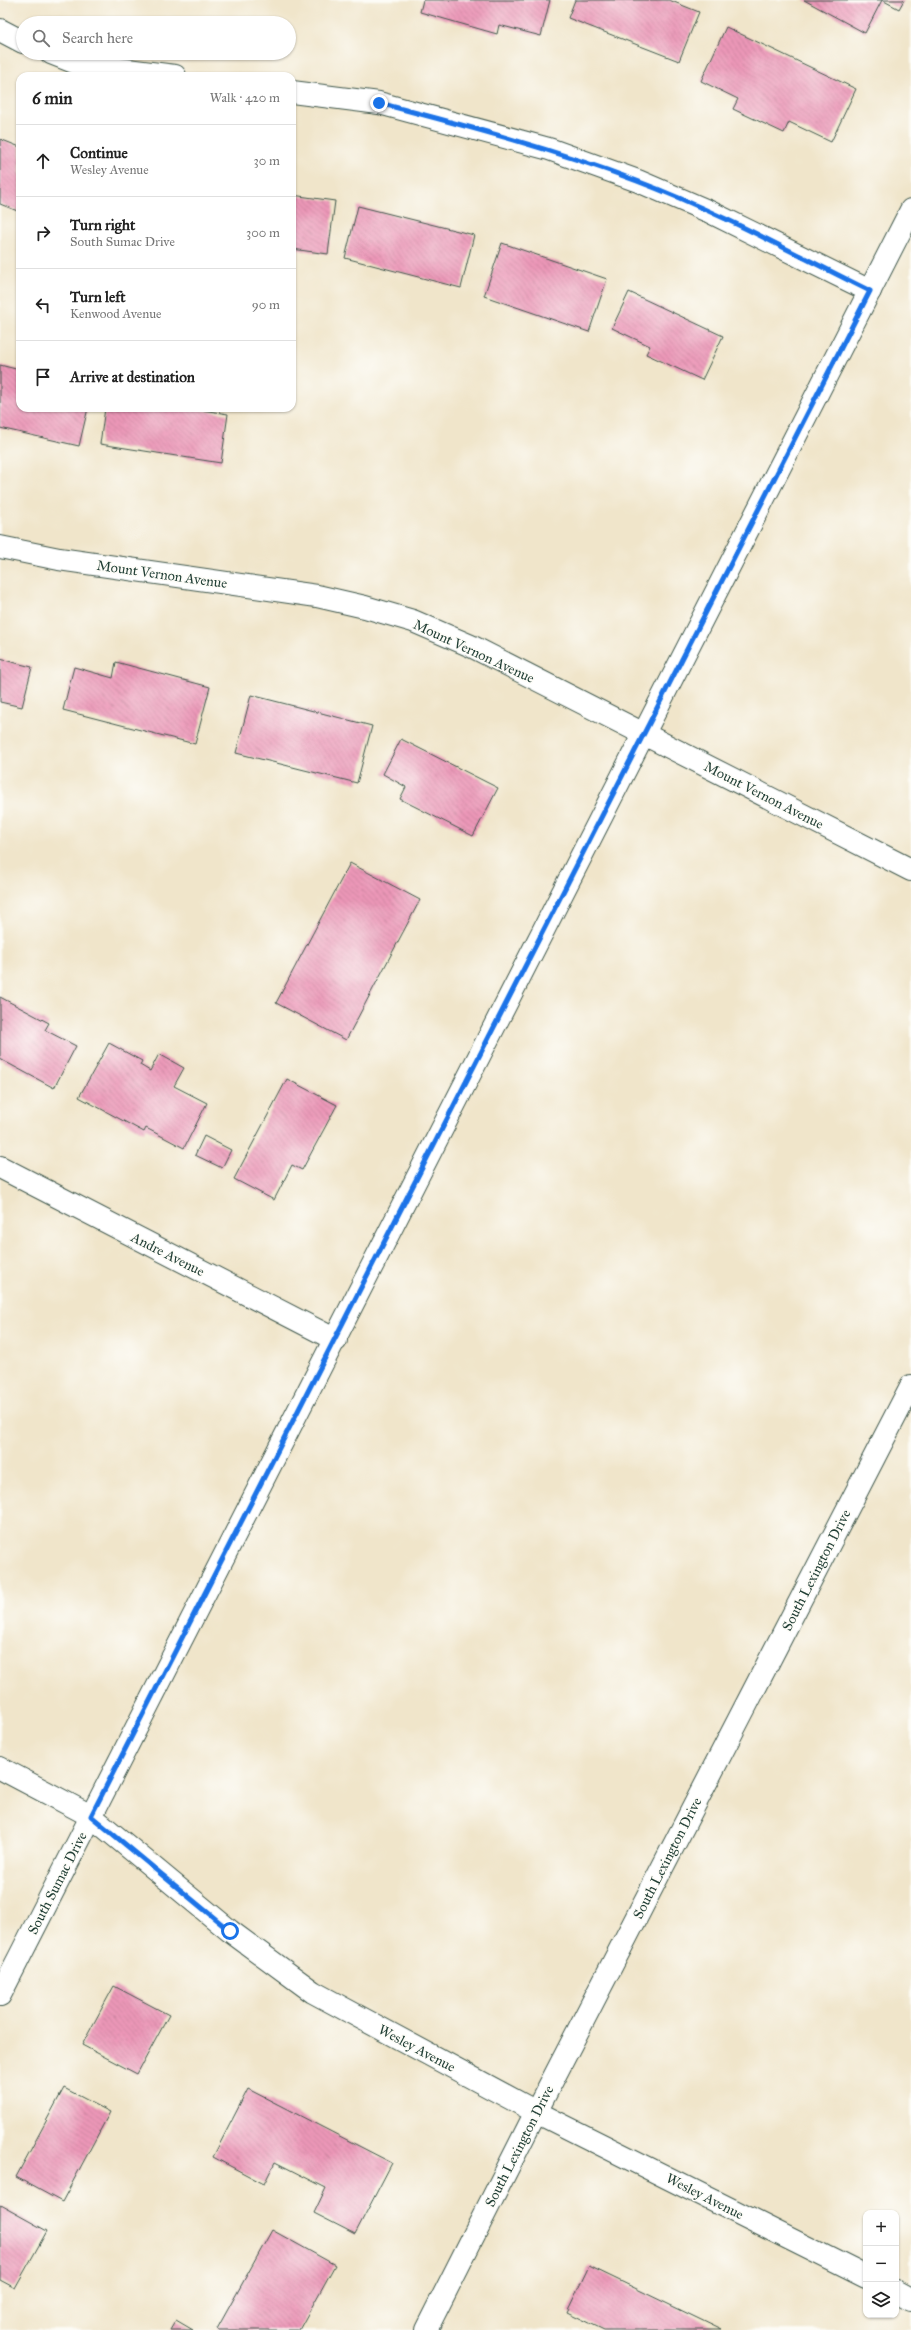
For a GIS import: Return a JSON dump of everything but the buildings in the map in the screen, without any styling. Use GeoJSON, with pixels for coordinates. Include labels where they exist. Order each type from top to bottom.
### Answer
{"type":"FeatureCollection","features":[{"type":"Feature","properties":{"kind":"street"},"geometry":{"type":"LineString","coordinates":[[0,30],[16,38]]}},
{"type":"Feature","properties":{"kind":"street"},"geometry":{"type":"LineString","coordinates":[[69,60],[79,64],[143,72]]}},
{"type":"Feature","properties":{"kind":"street"},"geometry":{"type":"LineString","coordinates":[[296,93],[379,103],[549,149],[638,181],[710,212],[870,291]]}},
{"type":"Feature","properties":{"kind":"street","name":"South Sumac Drive"},"geometry":{"type":"LineString","coordinates":[[0,1995],[336,1340],[911,210]]}},
{"type":"Feature","properties":{"kind":"street","name":"Mount Vernon Avenue"},"geometry":{"type":"LineString","coordinates":[[0,546],[59,559],[317,596],[366,607],[413,621],[471,646],[911,870]]}},
{"type":"Feature","properties":{"kind":"street","name":"Andre Avenue"},"geometry":{"type":"LineString","coordinates":[[0,1167],[336,1340]]}},
{"type":"Feature","properties":{"kind":"street","name":"South Lexington Drive"},"geometry":{"type":"LineString","coordinates":[[426,2330],[536,2112],[911,1386]]}},
{"type":"Feature","properties":{"kind":"street","name":"Wesley Avenue"},"geometry":{"type":"LineString","coordinates":[[0,1768],[91,1816],[230,1931],[313,1992],[536,2112],[863,2276]]}},
{"type":"Feature","properties":{"kind":"street"},"geometry":{"type":"LineString","coordinates":[[899,2294],[911,2300]]}},
{"type":"Feature","properties":{"kind":"route"},"geometry":{"type":"LineString","coordinates":[[230,1931],[91,1816],[336,1340],[870,291],[710,212],[638,181],[549,149],[379,103]]}}]}
